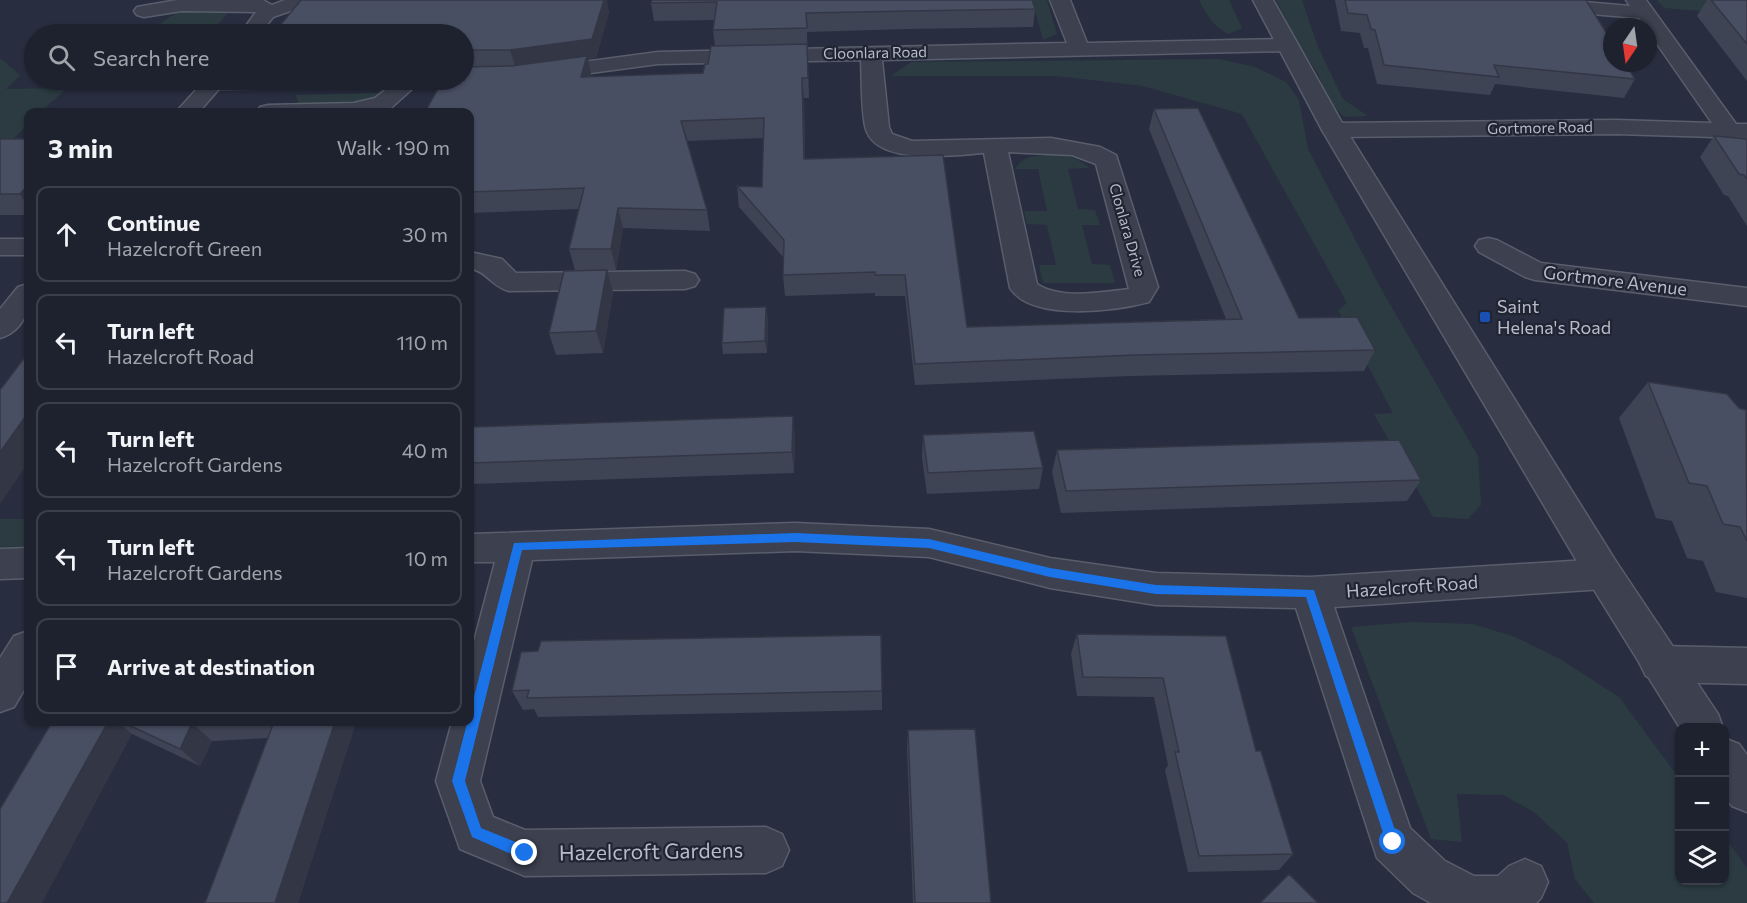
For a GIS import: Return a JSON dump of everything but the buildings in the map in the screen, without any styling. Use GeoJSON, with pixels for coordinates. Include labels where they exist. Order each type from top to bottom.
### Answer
{"type":"FeatureCollection","features":[{"type":"Feature","properties":{"kind":"street"},"geometry":{"type":"LineString","coordinates":[[258,24],[266,13],[304,0]]}},
{"type":"Feature","properties":{"kind":"street"},"geometry":{"type":"LineString","coordinates":[[1060,0],[1078,48]]}},
{"type":"Feature","properties":{"kind":"street"},"geometry":{"type":"LineString","coordinates":[[1263,0],[1334,130],[1604,574],[1700,723]]}},
{"type":"Feature","properties":{"kind":"street"},"geometry":{"type":"LineString","coordinates":[[1494,0],[1641,7],[1737,130]]}},
{"type":"Feature","properties":{"kind":"street"},"geometry":{"type":"LineString","coordinates":[[144,11],[182,5],[224,5],[263,6],[266,13]]}},
{"type":"Feature","properties":{"kind":"street","name":"Cloonlara Road"},"geometry":{"type":"LineString","coordinates":[[474,78],[516,77],[658,58],[1288,45]]}},
{"type":"Feature","properties":{"kind":"street","name":"Clonlara Drive"},"geometry":{"type":"LineString","coordinates":[[871,53],[877,127],[882,138],[912,148],[1065,146],[1083,148],[1107,160],[1143,286],[1139,296],[1123,299],[1055,300],[1036,296],[1024,288],[995,147]]}},
{"type":"Feature","properties":{"kind":"street"},"geometry":{"type":"LineString","coordinates":[[191,108],[207,90]]}},
{"type":"Feature","properties":{"kind":"street"},"geometry":{"type":"LineString","coordinates":[[362,108],[383,103],[399,90]]}},
{"type":"Feature","properties":{"kind":"street","name":"Gortmore Road"},"geometry":{"type":"LineString","coordinates":[[1334,130],[1616,127],[1737,130]]}},
{"type":"Feature","properties":{"kind":"street","name":"Gortmore Avenue"},"geometry":{"type":"LineString","coordinates":[[1488,246],[1535,271],[1747,297]]}},
{"type":"Feature","properties":{"kind":"street"},"geometry":{"type":"LineString","coordinates":[[0,248],[24,247]]}},
{"type":"Feature","properties":{"kind":"street"},"geometry":{"type":"LineString","coordinates":[[474,261],[492,265],[509,282],[685,280]]}},
{"type":"Feature","properties":{"kind":"street"},"geometry":{"type":"LineString","coordinates":[[0,328],[24,298]]}},
{"type":"Feature","properties":{"kind":"street","name":"Hazelcroft Road"},"geometry":{"type":"LineString","coordinates":[[474,548],[795,537],[929,543],[1050,573],[1156,589],[1310,593],[1604,574]]}},
{"type":"Feature","properties":{"kind":"street","name":"Hazelcroft Gardens"},"geometry":{"type":"LineString","coordinates":[[474,720],[517,546]]}},
{"type":"Feature","properties":{"kind":"street"},"geometry":{"type":"LineString","coordinates":[[0,564],[24,563]]}},
{"type":"Feature","properties":{"kind":"street"},"geometry":{"type":"LineString","coordinates":[[1310,593],[1393,842],[1429,877],[1471,899],[1507,899],[1525,882]]}},
{"type":"Feature","properties":{"kind":"street"},"geometry":{"type":"LineString","coordinates":[[0,694],[24,655]]}},
{"type":"Feature","properties":{"kind":"street"},"geometry":{"type":"LineString","coordinates":[[1660,664],[1747,666]]}},
{"type":"Feature","properties":{"kind":"street","name":"Hazelcroft Gardens"},"geometry":{"type":"LineString","coordinates":[[473,726],[459,781],[476,833],[525,853],[766,850]]}},
{"type":"Feature","properties":{"kind":"street"},"geometry":{"type":"LineString","coordinates":[[1729,764],[1747,791]]}},
{"type":"Feature","properties":{"kind":"shaded area"},"geometry":{"type":"Polygon","coordinates":[[[1032,0],[1047,0],[1057,34],[1043,40],[1032,0]]]}},
{"type":"Feature","properties":{"kind":"shaded area"},"geometry":{"type":"Polygon","coordinates":[[[1199,0],[1229,0],[1242,28],[1229,34],[1223,31],[1211,20],[1199,0]]]}},
{"type":"Feature","properties":{"kind":"shaded area"},"geometry":{"type":"Polygon","coordinates":[[[1276,0],[1302,0],[1318,47],[1343,99],[1368,116],[1344,117],[1329,101],[1318,74],[1299,45],[1276,0]]]}},
{"type":"Feature","properties":{"kind":"shaded area"},"geometry":{"type":"Polygon","coordinates":[[[1657,0],[1747,0],[1747,15],[1664,8],[1657,0]]]}},
{"type":"Feature","properties":{"kind":"shaded area"},"geometry":{"type":"Polygon","coordinates":[[[229,12],[218,24],[161,24],[171,16],[183,13],[229,12]]]}},
{"type":"Feature","properties":{"kind":"shaded area"},"geometry":{"type":"Polygon","coordinates":[[[0,58],[20,75],[6,89],[65,90],[45,108],[24,108],[24,128],[0,152],[0,58]]]}},
{"type":"Feature","properties":{"kind":"shaded area"},"geometry":{"type":"Polygon","coordinates":[[[1219,59],[1255,67],[1286,82],[1299,100],[1308,149],[1380,287],[1478,456],[1481,505],[1468,519],[1433,517],[1374,414],[1393,413],[1338,310],[1347,303],[1242,114],[1143,86],[1056,76],[891,76],[911,62],[1219,59]]]}},
{"type":"Feature","properties":{"kind":"shaded area"},"geometry":{"type":"Polygon","coordinates":[[[379,93],[374,100],[346,105],[298,103],[296,95],[379,93]]]}},
{"type":"Feature","properties":{"kind":"shaded area"},"geometry":{"type":"Polygon","coordinates":[[[1048,155],[1070,157],[1089,168],[1068,169],[1078,209],[1095,210],[1100,225],[1082,225],[1092,264],[1110,265],[1115,283],[1043,283],[1039,265],[1056,265],[1047,225],[1027,224],[1024,211],[1047,211],[1038,169],[1015,169],[1025,159],[1048,155]]]}},
{"type":"Feature","properties":{"kind":"shaded area"},"geometry":{"type":"Polygon","coordinates":[[[0,519],[24,519],[24,546],[0,547],[0,519]]]}},
{"type":"Feature","properties":{"kind":"shaded area"},"geometry":{"type":"Polygon","coordinates":[[[1411,622],[1473,624],[1515,637],[1560,659],[1619,697],[1675,773],[1675,885],[1729,885],[1729,843],[1747,868],[1747,903],[1594,903],[1575,879],[1567,843],[1534,812],[1503,795],[1457,794],[1462,842],[1431,839],[1351,627],[1411,622]]]}},
{"type":"Feature","properties":{"kind":"place","name":"Saint Helena's Road"},"geometry":{"type":"Point","coordinates":[1485,317]}},
{"type":"Feature","properties":{"kind":"route"},"geometry":{"type":"LineString","coordinates":[[525,853],[476,833],[459,781],[517,546],[795,537],[929,543],[1050,573],[1156,589],[1310,593],[1393,842]]}}]}
